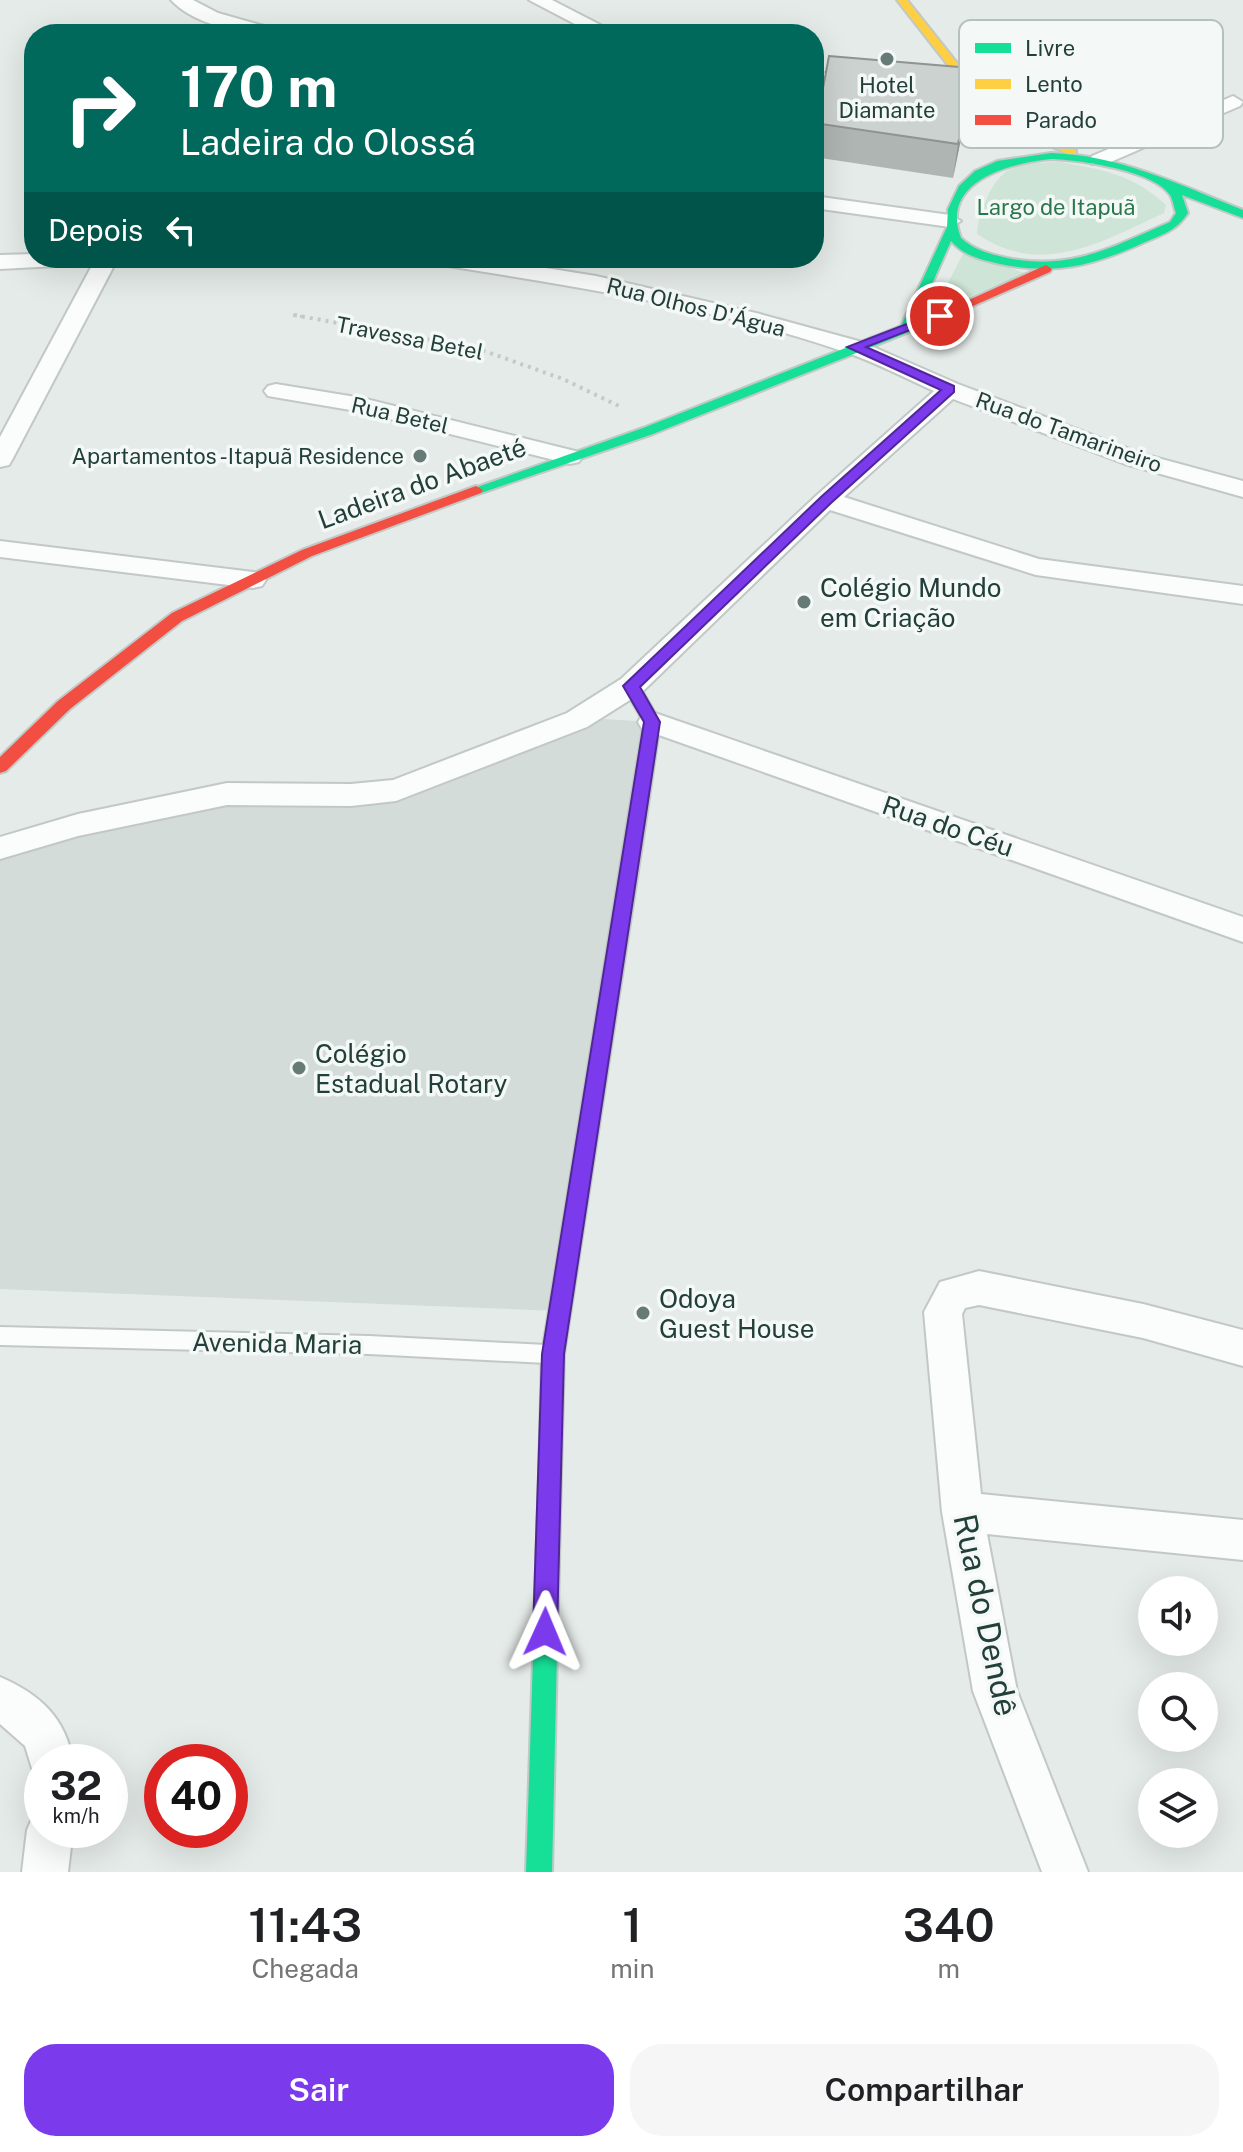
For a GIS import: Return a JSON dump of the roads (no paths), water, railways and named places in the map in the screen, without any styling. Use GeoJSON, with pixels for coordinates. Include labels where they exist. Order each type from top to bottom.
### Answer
{"type":"FeatureCollection","features":[{"type":"Feature","properties":{"kind":"street"},"geometry":{"type":"LineString","coordinates":[[180,0],[212,17],[237,24]]}},
{"type":"Feature","properties":{"kind":"street"},"geometry":{"type":"LineString","coordinates":[[902,0],[959,74]]}},
{"type":"Feature","properties":{"kind":"street"},"geometry":{"type":"LineString","coordinates":[[548,1],[591,24]]}},
{"type":"Feature","properties":{"kind":"street"},"geometry":{"type":"LineString","coordinates":[[824,79],[878,84]]}},
{"type":"Feature","properties":{"kind":"street"},"geometry":{"type":"LineString","coordinates":[[941,89],[959,93]]}},
{"type":"Feature","properties":{"kind":"street"},"geometry":{"type":"LineString","coordinates":[[1223,106],[1233,102]]}},
{"type":"Feature","properties":{"kind":"street"},"geometry":{"type":"LineString","coordinates":[[1058,148],[1243,214]]}},
{"type":"Feature","properties":{"kind":"street"},"geometry":{"type":"LineString","coordinates":[[907,327],[960,195],[979,164],[1053,156],[1094,159],[1121,148]]}},
{"type":"Feature","properties":{"kind":"street"},"geometry":{"type":"LineString","coordinates":[[1166,185],[1180,202],[1182,213],[1174,225]]}},
{"type":"Feature","properties":{"kind":"street"},"geometry":{"type":"LineString","coordinates":[[824,204],[950,226]]}},
{"type":"Feature","properties":{"kind":"street"},"geometry":{"type":"LineString","coordinates":[[950,226],[953,238],[987,257],[1046,269],[1080,263],[1174,225],[1198,226]]}},
{"type":"Feature","properties":{"kind":"street"},"geometry":{"type":"LineString","coordinates":[[1221,227],[1243,228]]}},
{"type":"Feature","properties":{"kind":"street"},"geometry":{"type":"LineString","coordinates":[[0,262],[24,261]]}},
{"type":"Feature","properties":{"kind":"street"},"geometry":{"type":"LineString","coordinates":[[0,460],[102,268]]}},
{"type":"Feature","properties":{"kind":"street","name":"Rua Olhos D'Água"},"geometry":{"type":"LineString","coordinates":[[503,268],[596,283],[756,320],[854,347]]}},
{"type":"Feature","properties":{"kind":"street","name":"Ladeira do Abaeté"},"geometry":{"type":"LineString","coordinates":[[0,767],[64,705],[177,617],[307,553],[648,431],[854,347],[940,316],[1046,269]]}},
{"type":"Feature","properties":{"kind":"street","name":"Rua do Tamarineiro"},"geometry":{"type":"LineString","coordinates":[[854,347],[950,389],[1134,459],[1243,489]]}},
{"type":"Feature","properties":{"kind":"street"},"geometry":{"type":"LineString","coordinates":[[0,848],[78,825],[227,794],[351,795],[396,790],[577,720],[631,686],[826,500],[950,389]]}},
{"type":"Feature","properties":{"kind":"street","name":"Rua Betel"},"geometry":{"type":"LineString","coordinates":[[276,391],[362,405],[570,457]]}},
{"type":"Feature","properties":{"kind":"street"},"geometry":{"type":"LineString","coordinates":[[826,500],[1036,567],[1243,595]]}},
{"type":"Feature","properties":{"kind":"street"},"geometry":{"type":"LineString","coordinates":[[0,549],[253,580]]}},
{"type":"Feature","properties":{"kind":"street"},"geometry":{"type":"LineString","coordinates":[[539,1872],[553,1354],[652,722],[631,686]]}},
{"type":"Feature","properties":{"kind":"street","name":"Rua do Céu"},"geometry":{"type":"LineString","coordinates":[[652,722],[1243,930]]}},
{"type":"Feature","properties":{"kind":"street","name":"Rua do Dendê"},"geometry":{"type":"LineString","coordinates":[[1065,1872],[995,1691],[962,1512],[943,1312],[953,1294],[979,1288],[1143,1321],[1243,1348]]}},
{"type":"Feature","properties":{"kind":"street"},"geometry":{"type":"LineString","coordinates":[[962,1512],[1243,1540]]}},
{"type":"Feature","properties":{"kind":"street"},"geometry":{"type":"LineString","coordinates":[[0,1699],[33,1719],[46,1744]]}},
{"type":"Feature","properties":{"kind":"street"},"geometry":{"type":"LineString","coordinates":[[45,1872],[48,1848]]}},
{"type":"Feature","properties":{"kind":"lane","name":"Avenida Maria"},"geometry":{"type":"LineString","coordinates":[[0,1336],[369,1345],[553,1354]]}},
{"type":"Feature","properties":{"kind":"place","name":"Hotel Diamante"},"geometry":{"type":"Point","coordinates":[887,59]}},
{"type":"Feature","properties":{"kind":"place","name":"Apartamentos -Itapuã Residence"},"geometry":{"type":"Point","coordinates":[420,456]}},
{"type":"Feature","properties":{"kind":"place","name":"Colégio Mundo em Criação"},"geometry":{"type":"Point","coordinates":[804,602]}},
{"type":"Feature","properties":{"kind":"place","name":"Colégio Estadual Rotary"},"geometry":{"type":"Point","coordinates":[299,1068]}},
{"type":"Feature","properties":{"kind":"place","name":"Odoya Guest House"},"geometry":{"type":"Point","coordinates":[643,1313]}},
{"type":"Feature","properties":{"kind":"park label","name":"Largo de Itapuã"},"geometry":{"type":"Point","coordinates":[1056,207]}}]}
